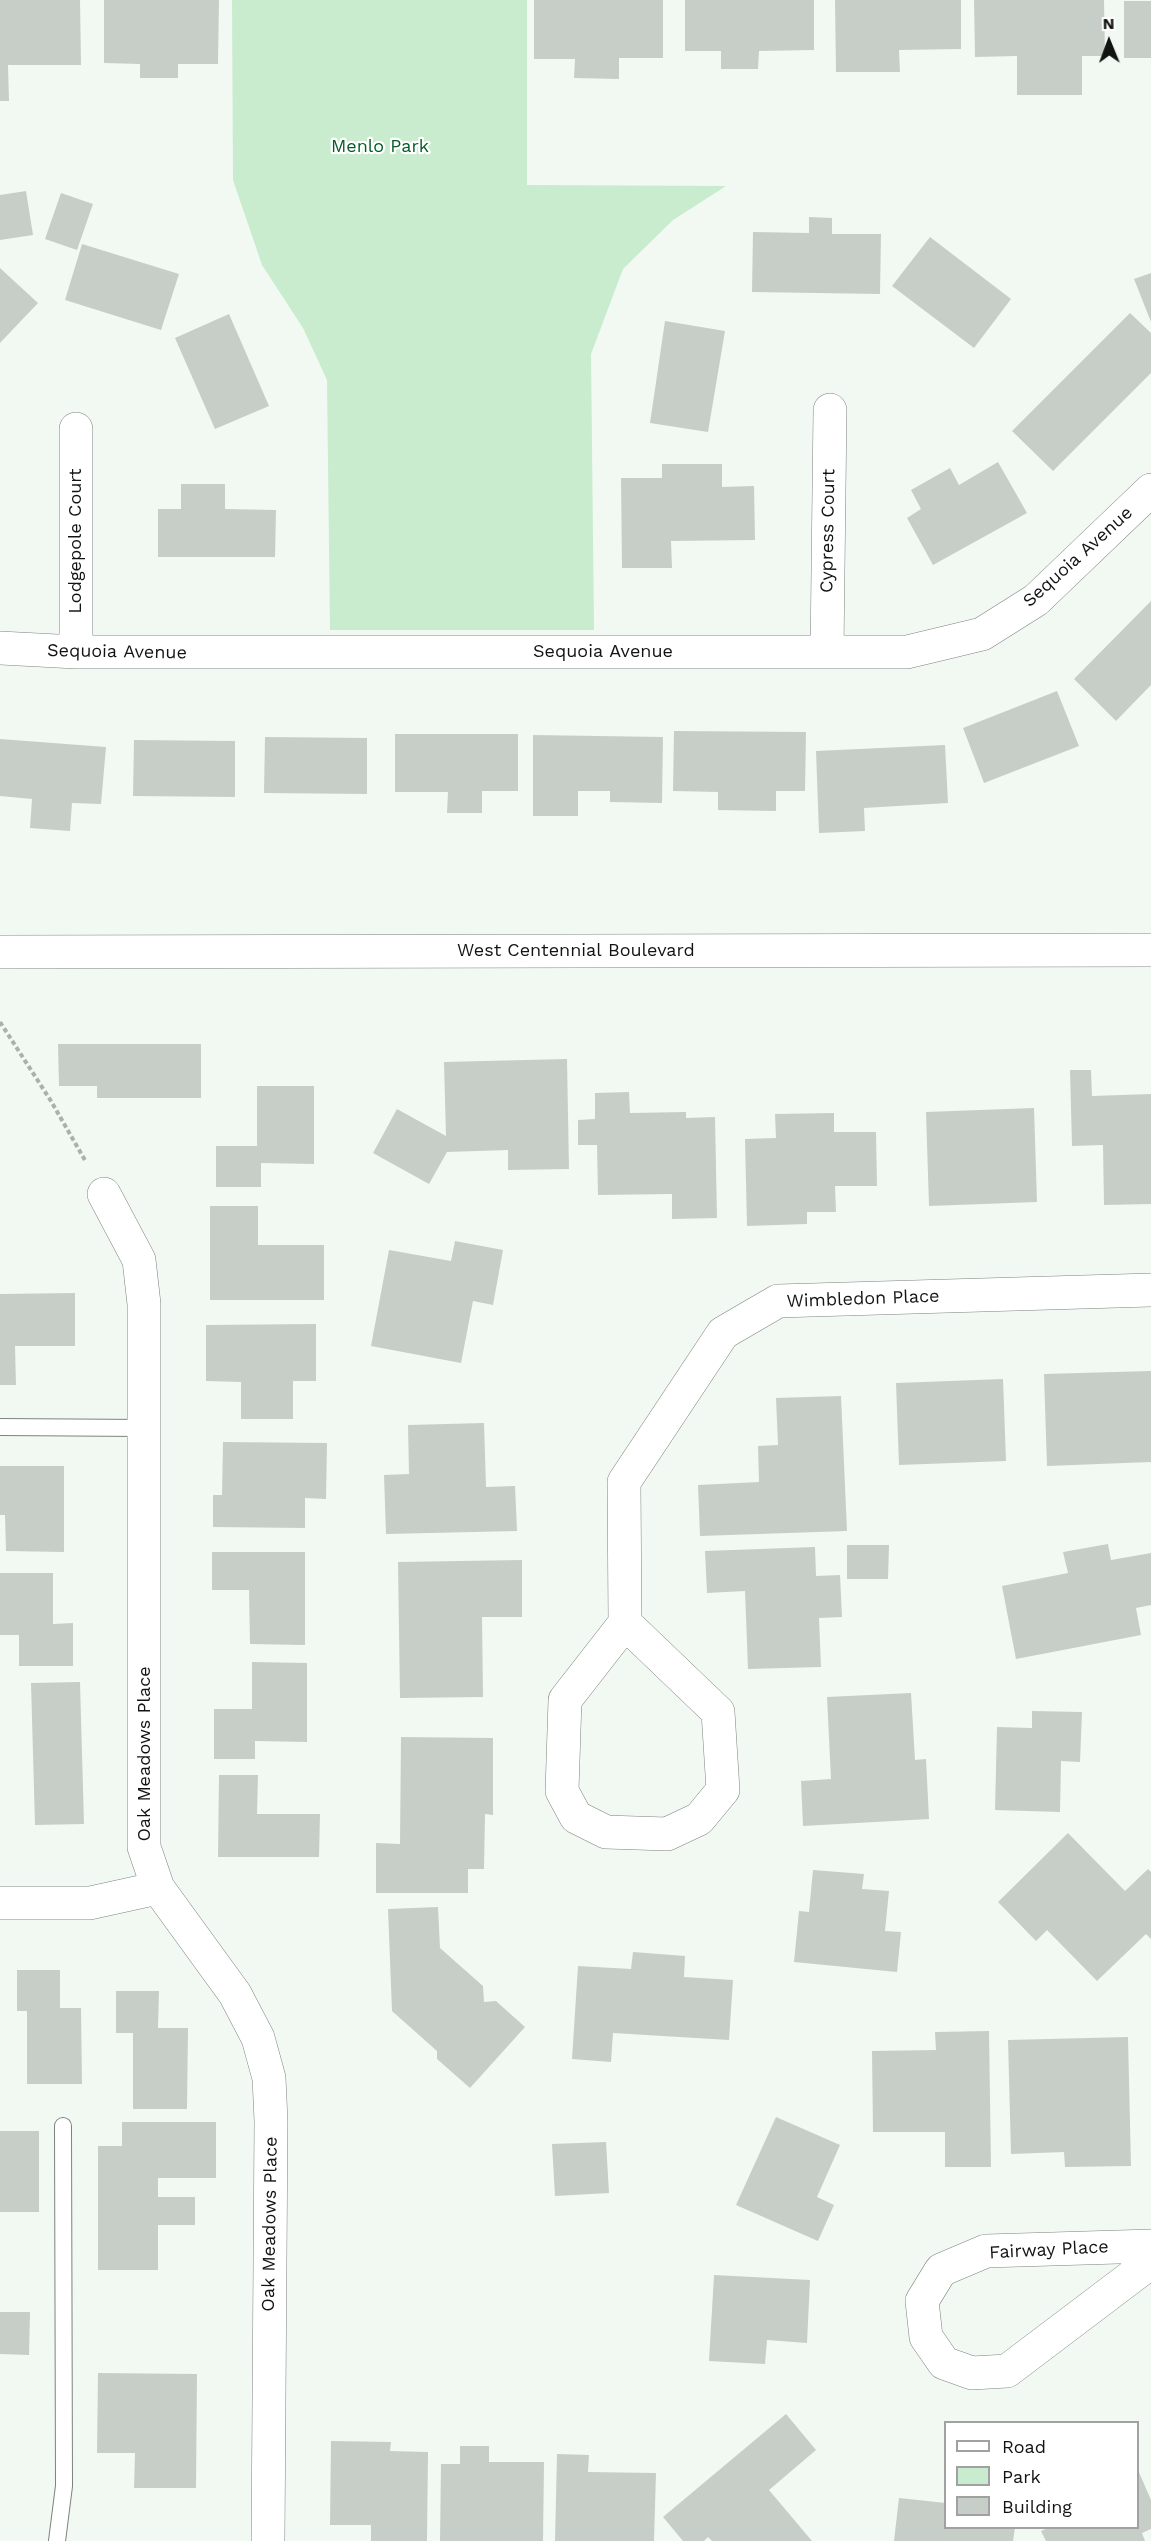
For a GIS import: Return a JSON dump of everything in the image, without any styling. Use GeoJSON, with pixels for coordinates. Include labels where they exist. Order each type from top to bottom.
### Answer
{"type":"FeatureCollection","features":[{"type":"Feature","properties":{"kind":"street","name":"Cypress Court"},"geometry":{"type":"LineString","coordinates":[[827,652],[830,410]]}},
{"type":"Feature","properties":{"kind":"street","name":"Lodgepole Court"},"geometry":{"type":"LineString","coordinates":[[75,652],[76,429]]}},
{"type":"Feature","properties":{"kind":"street","name":"Sequoia Avenue"},"geometry":{"type":"LineString","coordinates":[[0,648],[75,652],[907,652],[982,634],[1036,600],[1151,490]]}},
{"type":"Feature","properties":{"kind":"street","name":"West Centennial Boulevard"},"geometry":{"type":"LineString","coordinates":[[0,952],[1151,950]]}},
{"type":"Feature","properties":{"kind":"street","name":"Oak Meadows Place"},"geometry":{"type":"LineString","coordinates":[[104,1194],[139,1260],[144,1304],[144,1847],[158,1888],[235,1994],[258,2038],[269,2078],[271,2121],[268,2541]]}},
{"type":"Feature","properties":{"kind":"street","name":"Wimbledon Place"},"geometry":{"type":"LineString","coordinates":[[625,1623],[624,1482],[723,1333],[778,1301],[1151,1290]]}},
{"type":"Feature","properties":{"kind":"street"},"geometry":{"type":"LineString","coordinates":[[625,1623],[718,1712],[723,1790],[699,1819],[667,1834],[606,1832],[576,1817],[562,1791],[565,1700],[625,1623]]}},
{"type":"Feature","properties":{"kind":"street"},"geometry":{"type":"LineString","coordinates":[[0,1903],[90,1903],[158,1888]]}},
{"type":"Feature","properties":{"kind":"street","name":"Fairway Place"},"geometry":{"type":"LineString","coordinates":[[1151,2246],[986,2251],[940,2270],[922,2301],[926,2337],[944,2363],[972,2373],[1007,2371],[1151,2262]]}},
{"type":"Feature","properties":{"kind":"lane"},"geometry":{"type":"LineString","coordinates":[[0,1426],[144,1428]]}},
{"type":"Feature","properties":{"kind":"lane"},"geometry":{"type":"LineString","coordinates":[[57,2541],[64,2486],[63,2126]]}},
{"type":"Feature","properties":{"kind":"path"},"geometry":{"type":"LineString","coordinates":[[0,1022],[51,1101],[104,1194]]}},
{"type":"Feature","properties":{"kind":"green space","name":"Menlo Park"},"geometry":{"type":"Polygon","coordinates":[[[232,0],[527,0],[527,185],[726,186],[673,220],[623,269],[591,354],[594,630],[330,630],[327,380],[303,328],[262,265],[233,180],[232,0]]]}},
{"type":"Feature","properties":{"kind":"building"},"geometry":{"type":"Polygon","coordinates":[[[0,0],[80,0],[81,65],[8,65],[9,101],[0,101],[0,0]]]}},
{"type":"Feature","properties":{"kind":"building"},"geometry":{"type":"Polygon","coordinates":[[[104,0],[219,0],[218,64],[178,64],[178,78],[140,78],[140,64],[104,63],[104,0]]]}},
{"type":"Feature","properties":{"kind":"building"},"geometry":{"type":"Polygon","coordinates":[[[534,0],[663,0],[663,58],[619,58],[619,79],[574,78],[575,59],[534,59],[534,0]]]}},
{"type":"Feature","properties":{"kind":"building"},"geometry":{"type":"Polygon","coordinates":[[[685,0],[814,0],[814,50],[759,51],[758,69],[721,69],[721,51],[685,51],[685,0]]]}},
{"type":"Feature","properties":{"kind":"building"},"geometry":{"type":"Polygon","coordinates":[[[835,0],[961,0],[961,49],[899,50],[900,72],[836,72],[835,0]]]}},
{"type":"Feature","properties":{"kind":"building"},"geometry":{"type":"Polygon","coordinates":[[[974,0],[1104,0],[1105,56],[1082,56],[1082,95],[1017,95],[1017,56],[975,57],[974,0]]]}},
{"type":"Feature","properties":{"kind":"building"},"geometry":{"type":"Polygon","coordinates":[[[1124,1],[1151,1],[1151,58],[1124,58],[1124,1]]]}},
{"type":"Feature","properties":{"kind":"building"},"geometry":{"type":"Polygon","coordinates":[[[26,191],[33,235],[0,240],[0,195],[26,191]]]}},
{"type":"Feature","properties":{"kind":"building"},"geometry":{"type":"Polygon","coordinates":[[[61,193],[93,204],[77,250],[45,239],[61,193]]]}},
{"type":"Feature","properties":{"kind":"building"},"geometry":{"type":"Polygon","coordinates":[[[809,217],[832,218],[832,234],[881,234],[880,294],[752,292],[753,232],[809,233],[809,217]]]}},
{"type":"Feature","properties":{"kind":"building"},"geometry":{"type":"Polygon","coordinates":[[[930,237],[1011,299],[974,348],[892,286],[930,237]]]}},
{"type":"Feature","properties":{"kind":"building"},"geometry":{"type":"Polygon","coordinates":[[[82,244],[179,274],[161,330],[65,300],[82,244]]]}},
{"type":"Feature","properties":{"kind":"building"},"geometry":{"type":"Polygon","coordinates":[[[0,268],[38,303],[0,343],[0,268]]]}},
{"type":"Feature","properties":{"kind":"building"},"geometry":{"type":"Polygon","coordinates":[[[1151,273],[1151,322],[1134,279],[1151,273]]]}},
{"type":"Feature","properties":{"kind":"building"},"geometry":{"type":"Polygon","coordinates":[[[1130,313],[1151,333],[1151,373],[1053,471],[1012,431],[1130,313]]]}},
{"type":"Feature","properties":{"kind":"building"},"geometry":{"type":"Polygon","coordinates":[[[229,314],[269,406],[215,429],[175,338],[229,314]]]}},
{"type":"Feature","properties":{"kind":"building"},"geometry":{"type":"Polygon","coordinates":[[[665,321],[725,331],[708,432],[650,423],[665,321]]]}},
{"type":"Feature","properties":{"kind":"building"},"geometry":{"type":"Polygon","coordinates":[[[998,462],[1027,513],[933,565],[907,518],[921,509],[911,490],[950,468],[959,485],[998,462]]]}},
{"type":"Feature","properties":{"kind":"building"},"geometry":{"type":"Polygon","coordinates":[[[662,464],[722,464],[722,487],[754,486],[755,540],[671,541],[672,568],[622,568],[621,478],[662,478],[662,464]]]}},
{"type":"Feature","properties":{"kind":"building"},"geometry":{"type":"Polygon","coordinates":[[[181,484],[225,484],[225,509],[276,510],[275,557],[158,557],[158,509],[181,509],[181,484]]]}},
{"type":"Feature","properties":{"kind":"building"},"geometry":{"type":"Polygon","coordinates":[[[1151,601],[1151,685],[1116,721],[1074,679],[1151,601]]]}},
{"type":"Feature","properties":{"kind":"building"},"geometry":{"type":"Polygon","coordinates":[[[1057,691],[1079,746],[984,783],[963,728],[1057,691]]]}},
{"type":"Feature","properties":{"kind":"building"},"geometry":{"type":"Polygon","coordinates":[[[674,731],[806,732],[805,791],[776,791],[776,811],[718,810],[718,792],[673,791],[674,731]]]}},
{"type":"Feature","properties":{"kind":"building"},"geometry":{"type":"Polygon","coordinates":[[[395,734],[518,734],[518,791],[482,791],[482,813],[447,813],[448,792],[395,792],[395,734]]]}},
{"type":"Feature","properties":{"kind":"building"},"geometry":{"type":"Polygon","coordinates":[[[533,735],[663,737],[662,803],[610,802],[610,791],[578,791],[578,816],[533,816],[533,735]]]}},
{"type":"Feature","properties":{"kind":"building"},"geometry":{"type":"Polygon","coordinates":[[[265,737],[367,738],[367,794],[264,793],[265,737]]]}},
{"type":"Feature","properties":{"kind":"building"},"geometry":{"type":"Polygon","coordinates":[[[0,739],[106,747],[101,804],[72,803],[70,831],[30,828],[32,799],[0,796],[0,739]]]}},
{"type":"Feature","properties":{"kind":"building"},"geometry":{"type":"Polygon","coordinates":[[[134,740],[235,741],[235,797],[133,796],[134,740]]]}},
{"type":"Feature","properties":{"kind":"building"},"geometry":{"type":"Polygon","coordinates":[[[945,745],[948,803],[864,808],[865,831],[819,833],[816,751],[945,745]]]}},
{"type":"Feature","properties":{"kind":"building"},"geometry":{"type":"Polygon","coordinates":[[[58,1044],[201,1044],[201,1098],[97,1098],[97,1086],[59,1086],[58,1044]]]}},
{"type":"Feature","properties":{"kind":"building"},"geometry":{"type":"Polygon","coordinates":[[[567,1059],[569,1169],[508,1170],[508,1150],[447,1152],[429,1184],[373,1153],[397,1109],[446,1136],[444,1062],[567,1059]]]}},
{"type":"Feature","properties":{"kind":"building"},"geometry":{"type":"Polygon","coordinates":[[[1070,1070],[1091,1070],[1092,1096],[1151,1094],[1151,1204],[1104,1205],[1103,1145],[1072,1146],[1070,1070]]]}},
{"type":"Feature","properties":{"kind":"building"},"geometry":{"type":"Polygon","coordinates":[[[257,1086],[314,1086],[314,1164],[261,1163],[261,1187],[216,1187],[216,1146],[257,1146],[257,1086]]]}},
{"type":"Feature","properties":{"kind":"building"},"geometry":{"type":"Polygon","coordinates":[[[629,1092],[630,1113],[686,1112],[686,1118],[715,1117],[717,1218],[672,1219],[672,1194],[598,1195],[597,1145],[578,1145],[578,1120],[595,1119],[595,1093],[629,1092]]]}},
{"type":"Feature","properties":{"kind":"building"},"geometry":{"type":"Polygon","coordinates":[[[1034,1108],[1037,1202],[929,1206],[926,1112],[1034,1108]]]}},
{"type":"Feature","properties":{"kind":"building"},"geometry":{"type":"Polygon","coordinates":[[[834,1113],[834,1132],[876,1132],[877,1186],[835,1186],[836,1212],[807,1212],[807,1224],[747,1226],[745,1139],[776,1138],[775,1114],[834,1113]]]}},
{"type":"Feature","properties":{"kind":"building"},"geometry":{"type":"Polygon","coordinates":[[[210,1206],[258,1206],[258,1245],[324,1245],[324,1300],[210,1300],[210,1206]]]}},
{"type":"Feature","properties":{"kind":"building"},"geometry":{"type":"Polygon","coordinates":[[[455,1241],[503,1250],[493,1305],[473,1301],[461,1363],[371,1346],[389,1250],[451,1261],[455,1241]]]}},
{"type":"Feature","properties":{"kind":"building"},"geometry":{"type":"Polygon","coordinates":[[[75,1293],[75,1346],[15,1346],[16,1385],[0,1385],[0,1294],[75,1293]]]}},
{"type":"Feature","properties":{"kind":"building"},"geometry":{"type":"Polygon","coordinates":[[[316,1324],[316,1381],[293,1381],[293,1419],[241,1419],[241,1382],[206,1381],[206,1325],[316,1324]]]}},
{"type":"Feature","properties":{"kind":"building"},"geometry":{"type":"Polygon","coordinates":[[[1151,1371],[1151,1462],[1047,1466],[1044,1374],[1151,1371]]]}},
{"type":"Feature","properties":{"kind":"building"},"geometry":{"type":"Polygon","coordinates":[[[1003,1379],[1006,1461],[899,1465],[896,1383],[1003,1379]]]}},
{"type":"Feature","properties":{"kind":"building"},"geometry":{"type":"Polygon","coordinates":[[[841,1396],[847,1531],[700,1536],[698,1485],[759,1482],[758,1446],[778,1445],[776,1398],[841,1396]]]}},
{"type":"Feature","properties":{"kind":"building"},"geometry":{"type":"Polygon","coordinates":[[[484,1423],[486,1487],[515,1486],[517,1531],[386,1534],[384,1475],[409,1474],[408,1425],[484,1423]]]}},
{"type":"Feature","properties":{"kind":"building"},"geometry":{"type":"Polygon","coordinates":[[[223,1442],[327,1443],[326,1499],[305,1498],[305,1528],[213,1527],[213,1495],[222,1495],[223,1442]]]}},
{"type":"Feature","properties":{"kind":"building"},"geometry":{"type":"Polygon","coordinates":[[[0,1466],[64,1466],[64,1552],[6,1551],[5,1515],[0,1515],[0,1466]]]}},
{"type":"Feature","properties":{"kind":"building"},"geometry":{"type":"Polygon","coordinates":[[[1108,1544],[1111,1560],[1151,1553],[1151,1605],[1136,1608],[1141,1635],[1016,1659],[1002,1586],[1068,1573],[1063,1552],[1108,1544]]]}},
{"type":"Feature","properties":{"kind":"building"},"geometry":{"type":"Polygon","coordinates":[[[847,1545],[889,1545],[888,1579],[847,1579],[847,1545]]]}},
{"type":"Feature","properties":{"kind":"building"},"geometry":{"type":"Polygon","coordinates":[[[815,1547],[816,1576],[840,1575],[842,1617],[819,1618],[821,1667],[748,1669],[745,1591],[707,1593],[705,1551],[815,1547]]]}},
{"type":"Feature","properties":{"kind":"building"},"geometry":{"type":"Polygon","coordinates":[[[212,1552],[305,1552],[305,1645],[250,1644],[249,1590],[212,1590],[212,1552]]]}},
{"type":"Feature","properties":{"kind":"building"},"geometry":{"type":"Polygon","coordinates":[[[522,1560],[522,1617],[482,1617],[483,1697],[400,1698],[398,1562],[522,1560]]]}},
{"type":"Feature","properties":{"kind":"building"},"geometry":{"type":"Polygon","coordinates":[[[0,1573],[53,1573],[53,1624],[73,1623],[73,1666],[19,1666],[19,1635],[0,1635],[0,1573]]]}},
{"type":"Feature","properties":{"kind":"building"},"geometry":{"type":"Polygon","coordinates":[[[252,1662],[307,1663],[307,1742],[255,1741],[255,1759],[214,1759],[214,1709],[252,1709],[252,1662]]]}},
{"type":"Feature","properties":{"kind":"building"},"geometry":{"type":"Polygon","coordinates":[[[80,1682],[84,1824],[35,1825],[31,1683],[80,1682]]]}},
{"type":"Feature","properties":{"kind":"building"},"geometry":{"type":"Polygon","coordinates":[[[911,1693],[915,1760],[926,1759],[929,1819],[803,1826],[801,1781],[831,1779],[827,1697],[911,1693]]]}},
{"type":"Feature","properties":{"kind":"building"},"geometry":{"type":"Polygon","coordinates":[[[1032,1711],[1082,1712],[1080,1762],[1061,1761],[1060,1812],[995,1810],[997,1727],[1032,1728],[1032,1711]]]}},
{"type":"Feature","properties":{"kind":"building"},"geometry":{"type":"Polygon","coordinates":[[[401,1737],[493,1738],[493,1815],[485,1814],[484,1869],[468,1869],[468,1893],[376,1893],[376,1843],[400,1844],[401,1737]]]}},
{"type":"Feature","properties":{"kind":"building"},"geometry":{"type":"Polygon","coordinates":[[[219,1775],[258,1775],[257,1814],[320,1814],[319,1857],[218,1857],[219,1775]]]}},
{"type":"Feature","properties":{"kind":"building"},"geometry":{"type":"Polygon","coordinates":[[[1068,1833],[1125,1891],[1148,1869],[1151,1872],[1151,1939],[1146,1934],[1097,1981],[1047,1930],[1036,1941],[998,1902],[1068,1833]]]}},
{"type":"Feature","properties":{"kind":"building"},"geometry":{"type":"Polygon","coordinates":[[[813,1870],[864,1874],[862,1889],[889,1891],[885,1931],[901,1932],[897,1972],[794,1962],[799,1911],[809,1912],[813,1870]]]}},
{"type":"Feature","properties":{"kind":"building"},"geometry":{"type":"Polygon","coordinates":[[[438,1907],[440,1948],[483,1986],[484,2002],[496,2001],[525,2027],[470,2088],[437,2059],[437,2051],[392,2011],[388,1909],[438,1907]]]}},
{"type":"Feature","properties":{"kind":"building"},"geometry":{"type":"Polygon","coordinates":[[[633,1952],[685,1956],[684,1977],[733,1980],[729,2040],[613,2033],[611,2062],[572,2059],[578,1966],[631,1969],[633,1952]]]}},
{"type":"Feature","properties":{"kind":"building"},"geometry":{"type":"Polygon","coordinates":[[[17,1970],[60,1970],[60,2008],[81,2008],[82,2084],[27,2084],[27,2011],[17,2011],[17,1970]]]}},
{"type":"Feature","properties":{"kind":"building"},"geometry":{"type":"Polygon","coordinates":[[[116,1991],[159,1991],[158,2028],[188,2028],[187,2109],[133,2109],[133,2033],[116,2033],[116,1991]]]}},
{"type":"Feature","properties":{"kind":"building"},"geometry":{"type":"Polygon","coordinates":[[[989,2031],[991,2167],[945,2167],[945,2132],[873,2132],[872,2051],[936,2050],[935,2032],[989,2031]]]}},
{"type":"Feature","properties":{"kind":"building"},"geometry":{"type":"Polygon","coordinates":[[[1128,2037],[1131,2166],[1065,2167],[1064,2152],[1011,2154],[1008,2040],[1128,2037]]]}},
{"type":"Feature","properties":{"kind":"building"},"geometry":{"type":"Polygon","coordinates":[[[776,2117],[840,2145],[817,2197],[834,2205],[818,2241],[736,2205],[776,2117]]]}},
{"type":"Feature","properties":{"kind":"building"},"geometry":{"type":"Polygon","coordinates":[[[122,2122],[216,2122],[216,2178],[158,2178],[158,2197],[195,2197],[195,2225],[158,2225],[158,2270],[98,2270],[98,2146],[122,2146],[122,2122]]]}},
{"type":"Feature","properties":{"kind":"building"},"geometry":{"type":"Polygon","coordinates":[[[0,2131],[39,2131],[39,2212],[0,2212],[0,2131]]]}},
{"type":"Feature","properties":{"kind":"building"},"geometry":{"type":"Polygon","coordinates":[[[606,2142],[609,2193],[555,2196],[552,2144],[606,2142]]]}},
{"type":"Feature","properties":{"kind":"building"},"geometry":{"type":"Polygon","coordinates":[[[714,2275],[810,2280],[807,2343],[767,2340],[765,2364],[709,2361],[714,2275]]]}},
{"type":"Feature","properties":{"kind":"building"},"geometry":{"type":"Polygon","coordinates":[[[0,2312],[30,2312],[29,2355],[0,2354],[0,2312]]]}},
{"type":"Feature","properties":{"kind":"building"},"geometry":{"type":"Polygon","coordinates":[[[98,2373],[197,2374],[196,2488],[134,2488],[135,2453],[97,2453],[98,2373]]]}},
{"type":"Feature","properties":{"kind":"building"},"geometry":{"type":"Polygon","coordinates":[[[786,2414],[816,2450],[769,2490],[812,2541],[712,2541],[708,2537],[704,2541],[683,2541],[663,2517],[786,2414]]]}},
{"type":"Feature","properties":{"kind":"building"},"geometry":{"type":"Polygon","coordinates":[[[331,2441],[391,2442],[390,2451],[428,2452],[427,2541],[371,2541],[371,2525],[330,2525],[331,2441]]]}},
{"type":"Feature","properties":{"kind":"building"},"geometry":{"type":"Polygon","coordinates":[[[460,2446],[489,2446],[489,2462],[544,2462],[543,2541],[440,2541],[441,2464],[460,2464],[460,2446]]]}},
{"type":"Feature","properties":{"kind":"building"},"geometry":{"type":"Polygon","coordinates":[[[557,2454],[589,2455],[588,2472],[656,2473],[654,2541],[555,2541],[557,2454]]]}},
{"type":"Feature","properties":{"kind":"building"},"geometry":{"type":"Polygon","coordinates":[[[1139,2472],[1151,2500],[1151,2529],[1142,2533],[1145,2541],[1046,2541],[1041,2531],[1046,2529],[1139,2529],[1139,2472]]]}},
{"type":"Feature","properties":{"kind":"building"},"geometry":{"type":"Polygon","coordinates":[[[899,2498],[944,2503],[944,2529],[1015,2529],[1013,2541],[894,2541],[899,2498]]]}}]}
